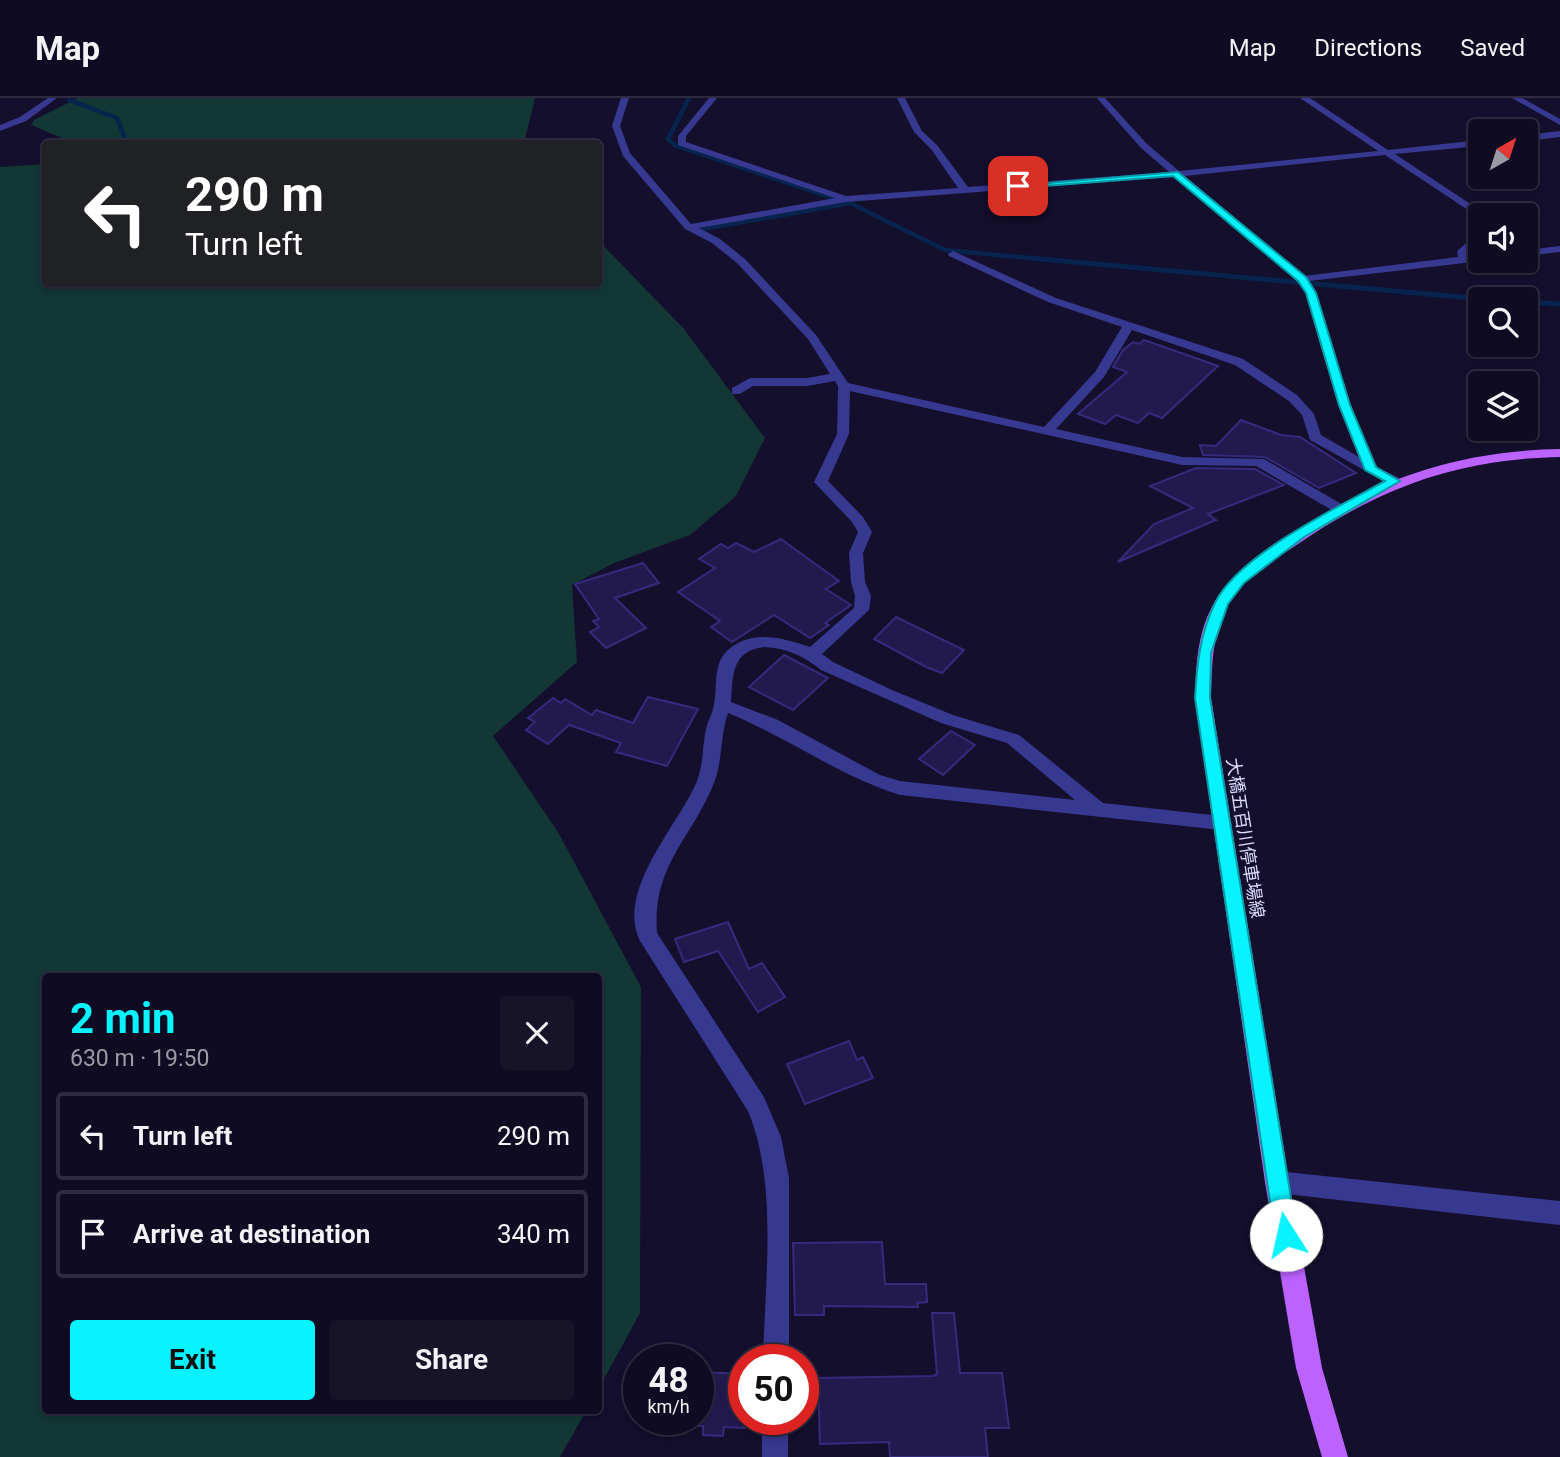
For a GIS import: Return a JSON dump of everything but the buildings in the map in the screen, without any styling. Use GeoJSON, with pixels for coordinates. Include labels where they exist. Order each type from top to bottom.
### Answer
{"type":"FeatureCollection","features":[{"type":"Feature","properties":{"kind":"main road","name":"大橋五百川停車場線"},"geometry":{"type":"LineString","coordinates":[[1335,1457],[1309,1368],[1277,1182],[1203,698],[1204,653],[1211,625],[1222,603],[1239,580],[1299,534],[1340,509],[1394,481],[1471,458],[1560,453]]}},
{"type":"Feature","properties":{"kind":"street"},"geometry":{"type":"LineString","coordinates":[[625,98],[616,126],[622,146],[688,227],[716,241],[741,261],[812,337],[840,382],[844,434],[827,464],[821,482],[858,520],[865,532],[856,553],[858,582],[863,602],[861,610],[812,654]]}},
{"type":"Feature","properties":{"kind":"street"},"geometry":{"type":"LineString","coordinates":[[713,98],[682,136],[681,143],[846,199]]}},
{"type":"Feature","properties":{"kind":"street"},"geometry":{"type":"LineString","coordinates":[[901,98],[924,140],[934,147],[965,190]]}},
{"type":"Feature","properties":{"kind":"street"},"geometry":{"type":"LineString","coordinates":[[1101,98],[1121,123],[1175,174],[1302,279],[1311,293],[1344,405],[1371,470]]}},
{"type":"Feature","properties":{"kind":"street"},"geometry":{"type":"LineString","coordinates":[[1304,98],[1468,206]]}},
{"type":"Feature","properties":{"kind":"street"},"geometry":{"type":"LineString","coordinates":[[1516,98],[1560,122]]}},
{"type":"Feature","properties":{"kind":"street"},"geometry":{"type":"LineString","coordinates":[[0,128],[23,119],[51,99]]}},
{"type":"Feature","properties":{"kind":"street"},"geometry":{"type":"LineString","coordinates":[[1538,137],[1560,134]]}},
{"type":"Feature","properties":{"kind":"street"},"geometry":{"type":"LineString","coordinates":[[688,227],[846,199],[1175,174],[1468,144]]}},
{"type":"Feature","properties":{"kind":"street"},"geometry":{"type":"LineString","coordinates":[[1464,260],[1461,253],[1468,247]]}},
{"type":"Feature","properties":{"kind":"street"},"geometry":{"type":"LineString","coordinates":[[1538,250],[1560,249]]}},
{"type":"Feature","properties":{"kind":"street"},"geometry":{"type":"LineString","coordinates":[[953,254],[1027,290],[1239,362],[1293,398],[1308,414],[1315,437],[1394,481]]}},
{"type":"Feature","properties":{"kind":"street"},"geometry":{"type":"LineString","coordinates":[[1302,279],[1468,260]]}},
{"type":"Feature","properties":{"kind":"street"},"geometry":{"type":"LineString","coordinates":[[1047,430],[1100,374],[1129,326]]}},
{"type":"Feature","properties":{"kind":"street"},"geometry":{"type":"LineString","coordinates":[[736,391],[750,383],[840,382],[1182,461],[1259,461],[1340,509]]}},
{"type":"Feature","properties":{"kind":"street"},"geometry":{"type":"LineString","coordinates":[[776,1344],[779,1178],[769,1137],[756,1104],[648,934],[645,923],[644,908],[650,881],[702,794],[713,760],[713,733],[723,705],[725,665],[737,650],[770,641],[812,654],[827,666],[886,694],[947,719],[1013,739],[1099,810]]}},
{"type":"Feature","properties":{"kind":"street"},"geometry":{"type":"LineString","coordinates":[[723,705],[772,724],[874,780],[900,788],[1221,823]]}},
{"type":"Feature","properties":{"kind":"street"},"geometry":{"type":"LineString","coordinates":[[1277,1182],[1560,1213]]}},
{"type":"Feature","properties":{"kind":"street"},"geometry":{"type":"LineString","coordinates":[[775,1435],[775,1457]]}},
{"type":"Feature","properties":{"kind":"green space"},"geometry":{"type":"Polygon","coordinates":[[[78,98],[535,98],[525,140],[67,140],[31,125],[34,120],[78,98]]]}},
{"type":"Feature","properties":{"kind":"green space"},"geometry":{"type":"Polygon","coordinates":[[[42,164],[42,287],[602,287],[602,244],[684,329],[765,438],[736,496],[690,535],[614,563],[572,585],[577,662],[493,736],[558,832],[641,987],[640,1313],[602,1383],[602,973],[42,973],[42,1414],[584,1414],[560,1457],[0,1457],[0,167],[42,164]]]}},
{"type":"Feature","properties":{"kind":"waterway"},"geometry":{"type":"LineString","coordinates":[[689,98],[668,139],[674,145],[833,198]]}},
{"type":"Feature","properties":{"kind":"waterway"},"geometry":{"type":"LineString","coordinates":[[69,100],[117,118],[125,140]]}},
{"type":"Feature","properties":{"kind":"waterway"},"geometry":{"type":"LineString","coordinates":[[703,229],[850,203]]}},
{"type":"Feature","properties":{"kind":"waterway"},"geometry":{"type":"LineString","coordinates":[[850,203],[945,250],[1049,260]]}},
{"type":"Feature","properties":{"kind":"waterway"},"geometry":{"type":"LineString","coordinates":[[1030,258],[1468,298]]}},
{"type":"Feature","properties":{"kind":"waterway"},"geometry":{"type":"LineString","coordinates":[[1538,303],[1560,304]]}},
{"type":"Feature","properties":{"kind":"route"},"geometry":{"type":"LineString","coordinates":[[1018,186],[1175,174],[1302,279],[1311,293],[1344,405],[1371,470],[1394,481],[1299,534],[1239,580],[1222,603],[1211,625],[1204,653],[1203,698],[1286,1235]]}}]}
